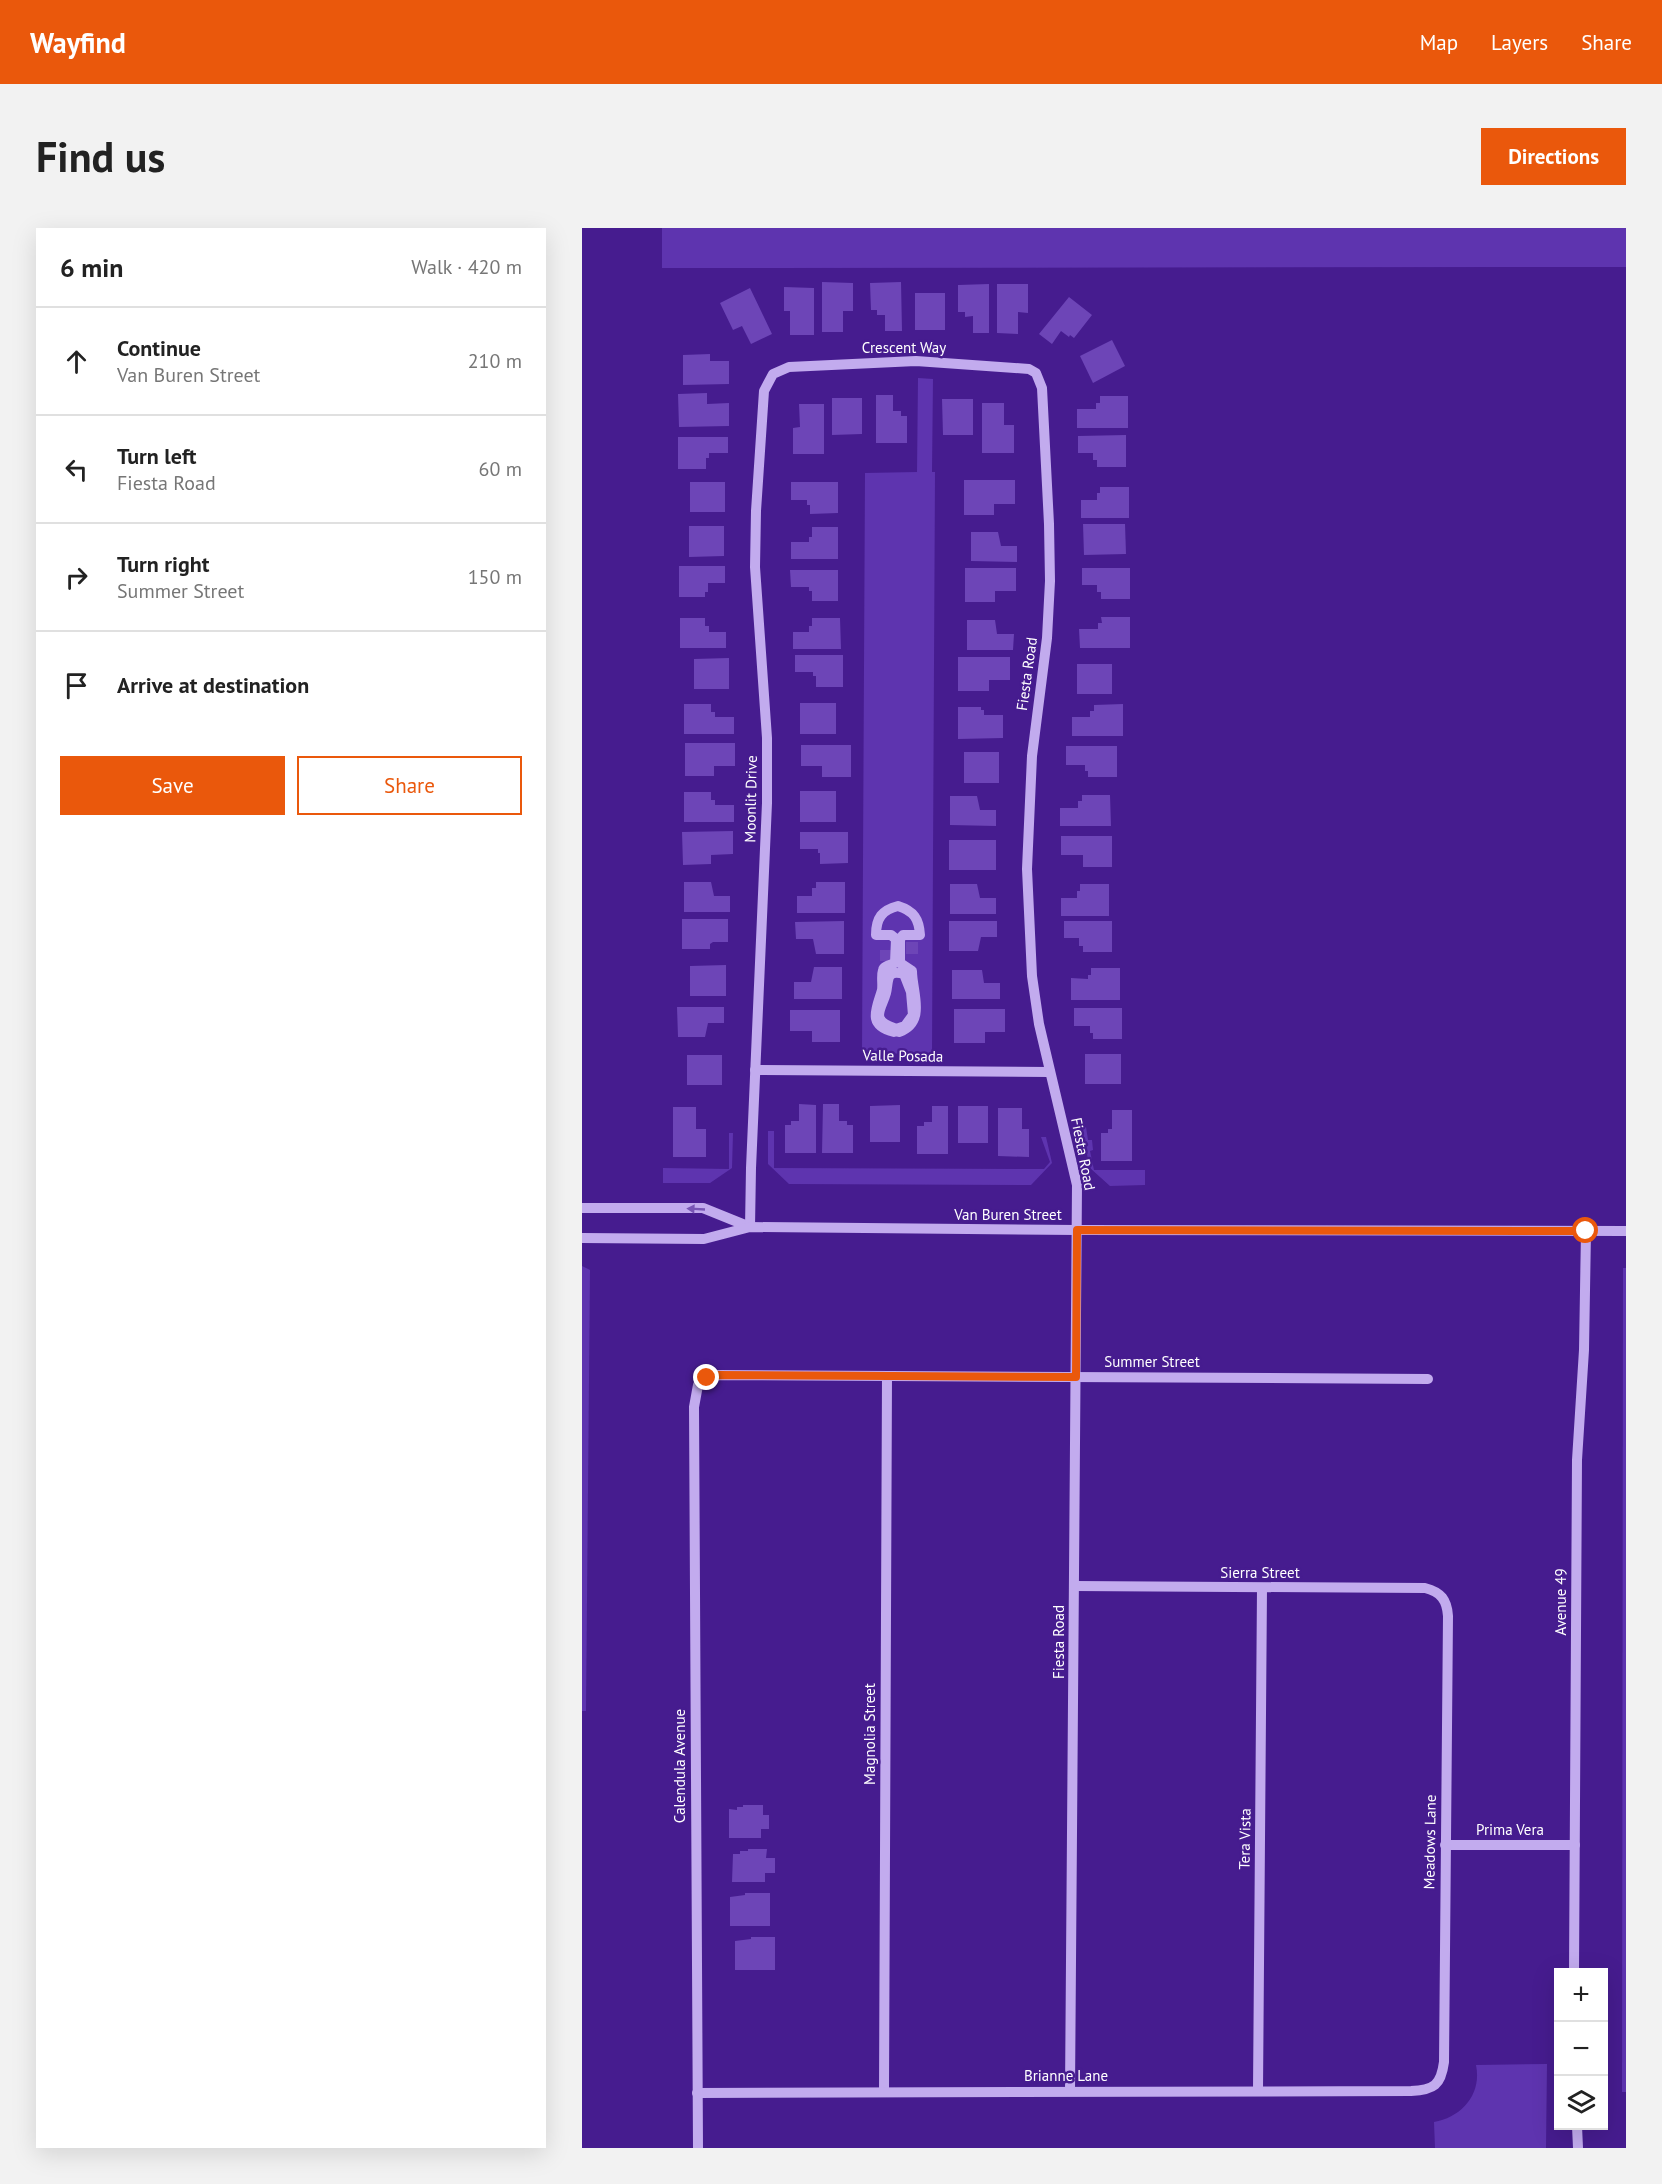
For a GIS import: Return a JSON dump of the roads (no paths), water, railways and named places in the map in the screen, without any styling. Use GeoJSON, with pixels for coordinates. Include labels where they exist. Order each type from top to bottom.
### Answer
{"type":"FeatureCollection","features":[{"type":"Feature","properties":{"kind":"street","name":"Crescent Way"},"geometry":{"type":"LineString","coordinates":[[772,374],[789,367],[892,361],[1021,367],[1036,373]]}},
{"type":"Feature","properties":{"kind":"street","name":"Fiesta Road"},"geometry":{"type":"LineString","coordinates":[[1036,373],[1042,388],[1050,581],[1047,639],[1032,756],[1028,823],[1028,912],[1032,976],[1050,1072],[1077,1185],[1071,2091]]}},
{"type":"Feature","properties":{"kind":"street","name":"Moonlit Drive"},"geometry":{"type":"LineString","coordinates":[[750,1227],[767,804],[764,680],[758,622],[756,511],[764,391],[772,374]]}},
{"type":"Feature","properties":{"kind":"street"},"geometry":{"type":"LineString","coordinates":[[898,906],[908,909],[916,916],[920,925],[920,935],[903,935],[900,939],[900,963],[912,971],[916,1010],[913,1022],[899,1032],[899,1028],[910,1021],[913,1015],[908,979],[904,974],[897,972],[891,974],[886,985],[879,1012],[880,1018],[894,1028],[894,1032],[880,1025],[875,1011],[883,986],[883,970],[895,963],[896,939],[891,935],[876,935],[876,925],[879,916],[888,909],[898,906]]}},
{"type":"Feature","properties":{"kind":"street","name":"Valle Posada"},"geometry":{"type":"LineString","coordinates":[[755,1070],[1050,1072]]}},
{"type":"Feature","properties":{"kind":"street","name":"Van Buren Street"},"geometry":{"type":"LineString","coordinates":[[582,1208],[704,1208],[750,1227]]}},
{"type":"Feature","properties":{"kind":"street","name":"Van Buren Street"},"geometry":{"type":"LineString","coordinates":[[582,1238],[704,1239],[750,1227],[1626,1231]]}},
{"type":"Feature","properties":{"kind":"street","name":"Avenue 49"},"geometry":{"type":"LineString","coordinates":[[1574,1968],[1577,1460],[1584,1350],[1586,1231]]}},
{"type":"Feature","properties":{"kind":"street","name":"Summer Street"},"geometry":{"type":"LineString","coordinates":[[698,1385],[707,1378],[717,1375],[1428,1379]]}},
{"type":"Feature","properties":{"kind":"street","name":"Magnolia Street"},"geometry":{"type":"LineString","coordinates":[[884,2092],[887,1376]]}},
{"type":"Feature","properties":{"kind":"street","name":"Calendula Avenue"},"geometry":{"type":"LineString","coordinates":[[698,1385],[694,1407],[698,2148]]}},
{"type":"Feature","properties":{"kind":"street","name":"Sierra Street"},"geometry":{"type":"LineString","coordinates":[[1074,1586],[1425,1588],[1434,1590],[1443,1597]]}},
{"type":"Feature","properties":{"kind":"street","name":"Tera Vista"},"geometry":{"type":"LineString","coordinates":[[1258,2090],[1262,1588]]}},
{"type":"Feature","properties":{"kind":"street","name":"Meadows Lane"},"geometry":{"type":"LineString","coordinates":[[1435,2086],[1442,2077],[1444,2062],[1448,1616],[1443,1597]]}},
{"type":"Feature","properties":{"kind":"street","name":"Prima Vera"},"geometry":{"type":"LineString","coordinates":[[1445,1845],[1575,1845]]}},
{"type":"Feature","properties":{"kind":"street","name":"Brianne Lane"},"geometry":{"type":"LineString","coordinates":[[697,2093],[1422,2091],[1435,2086]]}},
{"type":"Feature","properties":{"kind":"street"},"geometry":{"type":"LineString","coordinates":[[1577,2130],[1578,2148]]}}]}
